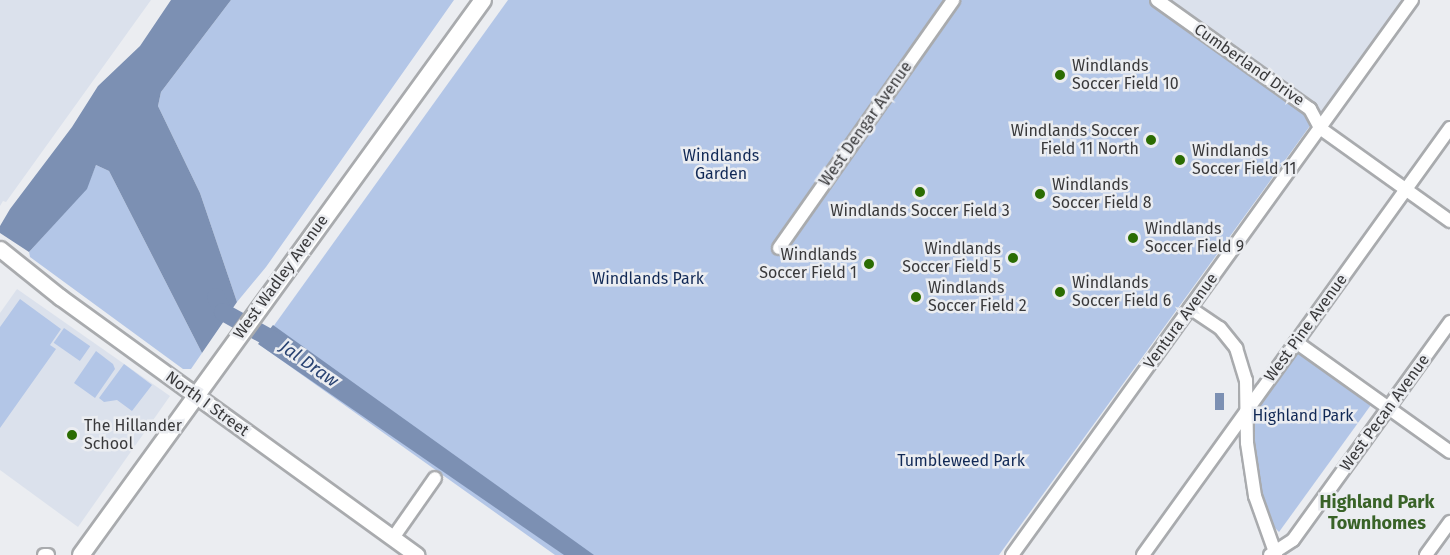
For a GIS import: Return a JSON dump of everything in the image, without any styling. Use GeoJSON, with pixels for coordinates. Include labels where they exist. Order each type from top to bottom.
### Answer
{"type":"FeatureCollection","features":[{"type":"Feature","properties":{"kind":"main road","name":"West Wadley Avenue"},"geometry":{"type":"LineString","coordinates":[[81,555],[483,0]]}},
{"type":"Feature","properties":{"kind":"street","name":"West Dengar Avenue"},"geometry":{"type":"LineString","coordinates":[[779,248],[953,0]]}},
{"type":"Feature","properties":{"kind":"street","name":"Cumberland Drive"},"geometry":{"type":"LineString","coordinates":[[1157,0],[1310,109],[1320,128],[1450,221]]}},
{"type":"Feature","properties":{"kind":"street","name":"Ventura Avenue"},"geometry":{"type":"LineString","coordinates":[[1012,555],[1412,0]]}},
{"type":"Feature","properties":{"kind":"street","name":"West Pine Avenue"},"geometry":{"type":"LineString","coordinates":[[1143,555],[1450,128]]}},
{"type":"Feature","properties":{"kind":"street","name":"North I Street"},"geometry":{"type":"LineString","coordinates":[[0,249],[60,297],[417,555]]}},
{"type":"Feature","properties":{"kind":"street"},"geometry":{"type":"LineString","coordinates":[[1190,308],[1220,328],[1236,348],[1246,380],[1247,443],[1255,496],[1274,554]]}},
{"type":"Feature","properties":{"kind":"street","name":"West Pecan Avenue"},"geometry":{"type":"LineString","coordinates":[[1274,554],[1293,540],[1450,322]]}},
{"type":"Feature","properties":{"kind":"street"},"geometry":{"type":"LineString","coordinates":[[1296,342],[1450,452]]}},
{"type":"Feature","properties":{"kind":"street"},"geometry":{"type":"LineString","coordinates":[[393,538],[435,478]]}},
{"type":"Feature","properties":{"kind":"street"},"geometry":{"type":"LineString","coordinates":[[1426,555],[1450,522]]}},
{"type":"Feature","properties":{"kind":"shaded area"},"geometry":{"type":"Polygon","coordinates":[[[0,0],[151,0],[6,202],[3,201],[0,206],[0,0]]]}},
{"type":"Feature","properties":{"kind":"shaded area"},"geometry":{"type":"Polygon","coordinates":[[[1166,0],[1407,0],[1325,114],[1166,0]]]}},
{"type":"Feature","properties":{"kind":"shaded area","name":"The Hillander School"},"geometry":{"type":"Polygon","coordinates":[[[17,289],[170,396],[78,527],[0,470],[0,313],[17,289]]]}},
{"type":"Feature","properties":{"kind":"green space"},"geometry":{"type":"Polygon","coordinates":[[[231,0],[454,0],[266,267],[237,302],[200,193],[158,106],[161,92],[231,0]]]}},
{"type":"Feature","properties":{"kind":"green space","name":"Windlands Park"},"geometry":{"type":"Polygon","coordinates":[[[508,0],[1166,0],[1320,112],[999,555],[555,555],[260,345],[508,0]]]}},
{"type":"Feature","properties":{"kind":"green space"},"geometry":{"type":"Polygon","coordinates":[[[96,165],[109,171],[202,353],[191,369],[183,369],[30,257],[29,252],[86,189],[96,165]]]}},
{"type":"Feature","properties":{"kind":"green space"},"geometry":{"type":"Polygon","coordinates":[[[20,299],[61,329],[50,345],[56,349],[0,428],[0,327],[20,299]]]}},
{"type":"Feature","properties":{"kind":"green space"},"geometry":{"type":"Polygon","coordinates":[[[64,328],[90,346],[80,361],[54,343],[64,328]]]}},
{"type":"Feature","properties":{"kind":"green space","name":"Highland Park"},"geometry":{"type":"Polygon","coordinates":[[[1297,342],[1376,398],[1279,532],[1260,513],[1247,410],[1297,342]]]}},
{"type":"Feature","properties":{"kind":"green space"},"geometry":{"type":"Polygon","coordinates":[[[96,351],[113,364],[115,369],[95,398],[74,383],[96,351]]]}},
{"type":"Feature","properties":{"kind":"green space"},"geometry":{"type":"Polygon","coordinates":[[[124,364],[152,385],[132,411],[117,400],[104,402],[99,398],[124,364]]]}},
{"type":"Feature","properties":{"kind":"water"},"geometry":{"type":"Polygon","coordinates":[[[171,0],[231,0],[161,92],[158,106],[200,193],[237,302],[202,353],[109,171],[96,165],[87,189],[29,252],[0,233],[0,226],[10,209],[72,127],[98,86],[140,46],[171,0]]]}},
{"type":"Feature","properties":{"kind":"water"},"geometry":{"type":"Polygon","coordinates":[[[273,325],[594,555],[564,555],[258,344],[273,325]]]}},
{"type":"Feature","properties":{"kind":"water"},"geometry":{"type":"Polygon","coordinates":[[[1215,393],[1224,393],[1224,410],[1215,410],[1215,393]]]}},
{"type":"Feature","properties":{"kind":"waterway","name":"Jal Draw"},"geometry":{"type":"LineString","coordinates":[[216,297],[223,312],[284,346]]}},
{"type":"Feature","properties":{"kind":"place","name":"Windlands Soccer Field 10"},"geometry":{"type":"Point","coordinates":[1060,75]}},
{"type":"Feature","properties":{"kind":"place","name":"Windlands Soccer Field 11 North"},"geometry":{"type":"Point","coordinates":[1151,140]}},
{"type":"Feature","properties":{"kind":"place","name":"Windlands Soccer Field 11"},"geometry":{"type":"Point","coordinates":[1180,160]}},
{"type":"Feature","properties":{"kind":"place","name":"Windlands Soccer Field 3"},"geometry":{"type":"Point","coordinates":[920,192]}},
{"type":"Feature","properties":{"kind":"place","name":"Windlands Soccer Field 8"},"geometry":{"type":"Point","coordinates":[1040,194]}},
{"type":"Feature","properties":{"kind":"place","name":"Windlands Soccer Field 9"},"geometry":{"type":"Point","coordinates":[1133,238]}},
{"type":"Feature","properties":{"kind":"place","name":"Windlands Soccer Field 5"},"geometry":{"type":"Point","coordinates":[1013,258]}},
{"type":"Feature","properties":{"kind":"place","name":"Windlands Soccer Field 1"},"geometry":{"type":"Point","coordinates":[869,264]}},
{"type":"Feature","properties":{"kind":"place","name":"Windlands Soccer Field 6"},"geometry":{"type":"Point","coordinates":[1060,292]}},
{"type":"Feature","properties":{"kind":"place","name":"Windlands Soccer Field 2"},"geometry":{"type":"Point","coordinates":[916,297]}},
{"type":"Feature","properties":{"kind":"place","name":"The Hillander School"},"geometry":{"type":"Point","coordinates":[72,435]}},
{"type":"Feature","properties":{"kind":"district","name":"Highland Park Townhomes"},"geometry":{"type":"Point","coordinates":[1377,513]}},
{"type":"Feature","properties":{"kind":"park label","name":"Windlands Garden"},"geometry":{"type":"Point","coordinates":[721,165]}},
{"type":"Feature","properties":{"kind":"park label","name":"Tumbleweed Park"},"geometry":{"type":"Point","coordinates":[961,461]}}]}
